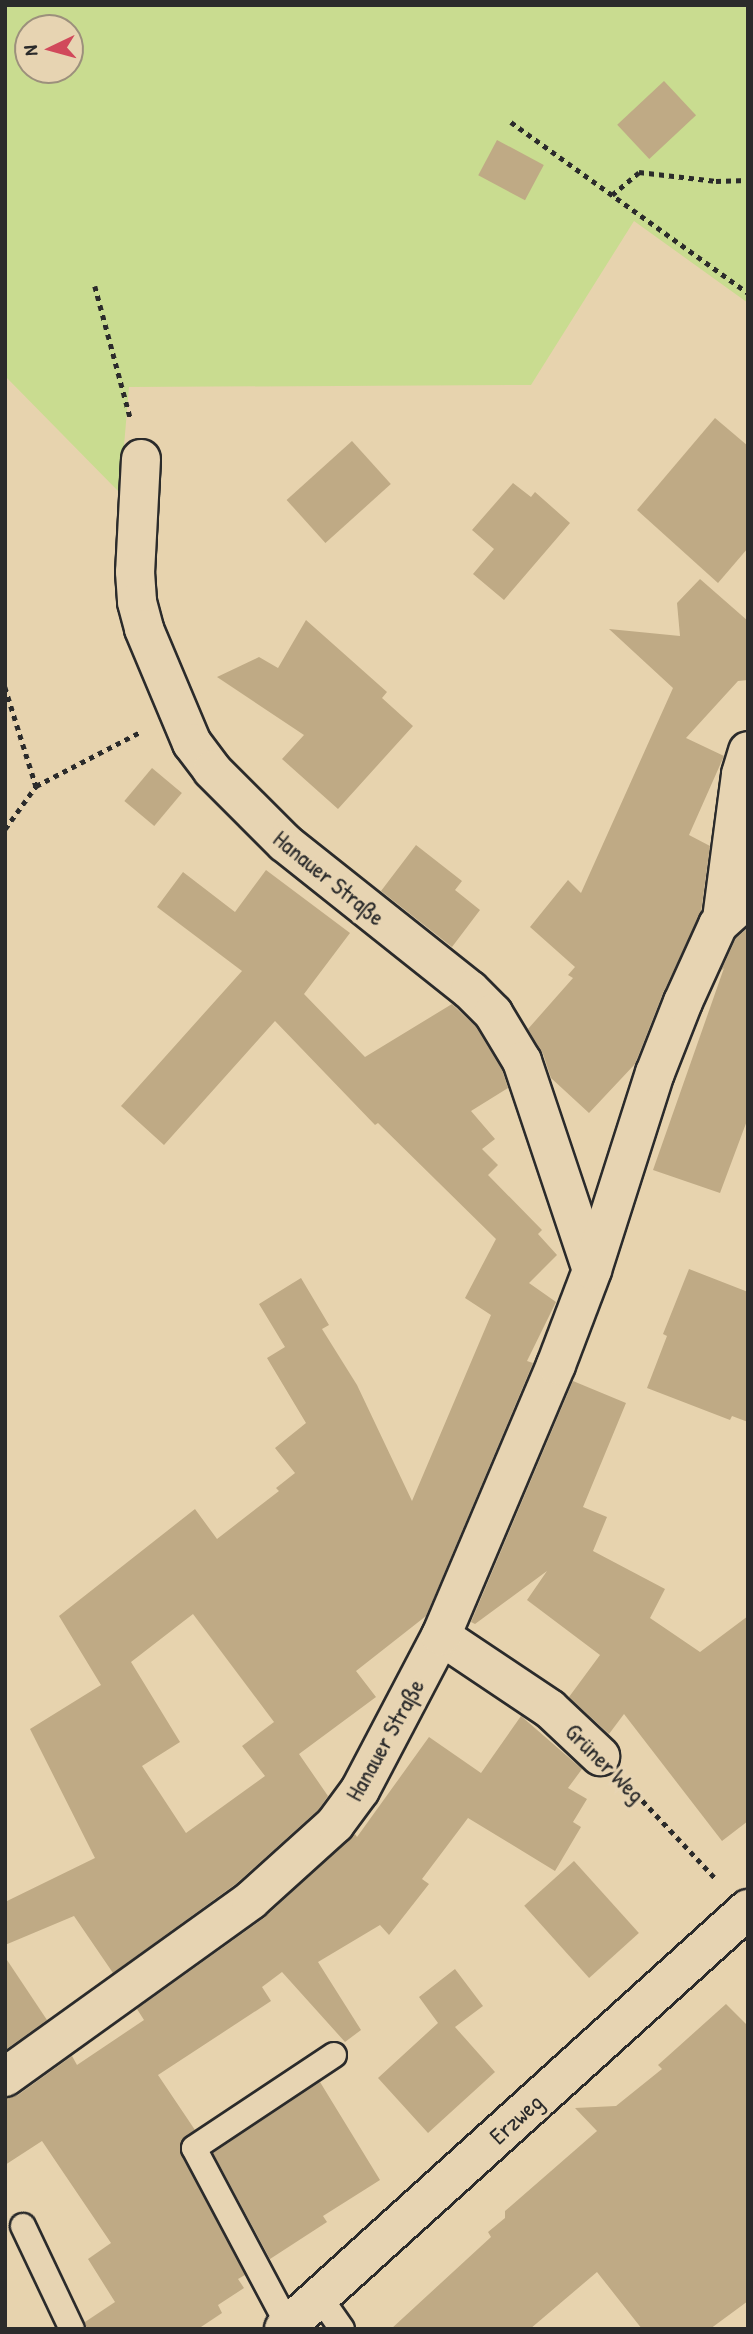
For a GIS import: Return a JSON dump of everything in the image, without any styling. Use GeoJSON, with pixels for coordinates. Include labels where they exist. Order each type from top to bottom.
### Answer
{"type":"FeatureCollection","features":[{"type":"Feature","properties":{"kind":"street","name":"Hanauer Straße"},"geometry":{"type":"LineString","coordinates":[[141,459],[136,602],[144,629],[178,712],[201,757],[246,807],[285,843],[470,990],[493,1013],[522,1061],[592,1270]]}},
{"type":"Feature","properties":{"kind":"street","name":"Hanauer Straße"},"geometry":{"type":"LineString","coordinates":[[5,2077],[251,1900],[335,1824],[360,1790],[389,1740],[441,1636],[556,1365],[592,1270],[655,1073],[735,909],[741,774],[748,751]]}},
{"type":"Feature","properties":{"kind":"street","name":"Grüner Weg"},"geometry":{"type":"LineString","coordinates":[[441,1636],[550,1709],[600,1756]]}},
{"type":"Feature","properties":{"kind":"street","name":"Erzweg"},"geometry":{"type":"LineString","coordinates":[[286,2327],[747,1911]]}},
{"type":"Feature","properties":{"kind":"lane"},"geometry":{"type":"LineString","coordinates":[[286,2327],[194,2148],[334,2055]]}},
{"type":"Feature","properties":{"kind":"lane"},"geometry":{"type":"LineString","coordinates":[[23,2226],[72,2329]]}},
{"type":"Feature","properties":{"kind":"lane"},"geometry":{"type":"LineString","coordinates":[[319,2296],[342,2329]]}},
{"type":"Feature","properties":{"kind":"path"},"geometry":{"type":"LineString","coordinates":[[511,122],[748,293]]}},
{"type":"Feature","properties":{"kind":"path"},"geometry":{"type":"LineString","coordinates":[[612,195],[639,172],[716,181],[748,180]]}},
{"type":"Feature","properties":{"kind":"path"},"geometry":{"type":"LineString","coordinates":[[95,286],[141,459]]}},
{"type":"Feature","properties":{"kind":"path"},"geometry":{"type":"LineString","coordinates":[[5,687],[36,786]]}},
{"type":"Feature","properties":{"kind":"path"},"geometry":{"type":"LineString","coordinates":[[5,829],[36,786],[178,712]]}},
{"type":"Feature","properties":{"kind":"path","name":"Grüner Weg"},"geometry":{"type":"LineString","coordinates":[[600,1756],[747,1911]]}},
{"type":"Feature","properties":{"kind":"green space"},"geometry":{"type":"Polygon","coordinates":[[[5,5],[748,5],[748,303],[634,221],[531,385],[129,387],[120,493],[5,376],[5,5]]]}},
{"type":"Feature","properties":{"kind":"building"},"geometry":{"type":"Polygon","coordinates":[[[664,81],[696,115],[649,159],[617,125],[664,81]]]}},
{"type":"Feature","properties":{"kind":"building"},"geometry":{"type":"Polygon","coordinates":[[[497,140],[544,165],[525,200],[478,175],[497,140]]]}},
{"type":"Feature","properties":{"kind":"building"},"geometry":{"type":"Polygon","coordinates":[[[715,418],[748,446],[748,548],[718,583],[637,510],[715,418]]]}},
{"type":"Feature","properties":{"kind":"building"},"geometry":{"type":"Polygon","coordinates":[[[352,441],[391,484],[325,543],[287,500],[352,441]]]}},
{"type":"Feature","properties":{"kind":"building"},"geometry":{"type":"Polygon","coordinates":[[[513,483],[531,497],[535,492],[570,523],[504,600],[473,574],[494,549],[472,530],[513,483]]]}},
{"type":"Feature","properties":{"kind":"building"},"geometry":{"type":"Polygon","coordinates":[[[700,579],[748,621],[748,680],[738,681],[686,738],[724,756],[689,835],[710,846],[701,912],[663,993],[635,1064],[589,1113],[551,1078],[543,1054],[528,1029],[573,978],[568,975],[575,967],[530,927],[568,880],[581,893],[673,688],[609,629],[680,636],[677,603],[700,579]]]}},
{"type":"Feature","properties":{"kind":"building"},"geometry":{"type":"Polygon","coordinates":[[[306,620],[387,692],[382,698],[413,726],[338,809],[282,759],[304,735],[217,677],[259,657],[278,668],[306,620]]]}},
{"type":"Feature","properties":{"kind":"building"},"geometry":{"type":"Polygon","coordinates":[[[152,768],[182,793],[154,826],[124,801],[152,768]]]}},
{"type":"Feature","properties":{"kind":"building"},"geometry":{"type":"Polygon","coordinates":[[[416,845],[462,881],[455,890],[480,910],[452,947],[381,891],[416,845]]]}},
{"type":"Feature","properties":{"kind":"building"},"geometry":{"type":"Polygon","coordinates":[[[266,870],[350,933],[304,994],[365,1057],[452,1004],[476,1027],[502,1070],[508,1088],[471,1111],[495,1139],[482,1149],[498,1165],[488,1175],[542,1230],[538,1234],[557,1255],[529,1283],[556,1302],[527,1361],[533,1363],[426,1616],[356,1671],[376,1697],[299,1754],[328,1796],[319,1809],[237,1883],[113,1973],[74,1916],[5,1945],[5,1902],[95,1858],[30,1729],[101,1685],[59,1616],[195,1509],[217,1539],[279,1491],[276,1488],[295,1473],[275,1448],[306,1423],[267,1358],[285,1347],[259,1304],[301,1278],[329,1325],[322,1329],[357,1385],[412,1501],[491,1315],[465,1298],[496,1239],[378,1123],[375,1125],[275,1021],[164,1145],[121,1106],[242,971],[157,907],[183,872],[235,912],[266,870]],[[193,1614],[131,1662],[180,1742],[142,1766],[186,1833],[265,1776],[242,1746],[274,1722],[193,1614]]]}},
{"type":"Feature","properties":{"kind":"building"},"geometry":{"type":"Polygon","coordinates":[[[748,928],[748,1118],[720,1193],[653,1170],[724,968],[721,971],[736,938],[748,928]]]}},
{"type":"Feature","properties":{"kind":"building"},"geometry":{"type":"Polygon","coordinates":[[[689,1269],[748,1292],[748,1422],[732,1416],[730,1420],[647,1388],[667,1336],[663,1334],[689,1269]]]}},
{"type":"Feature","properties":{"kind":"building"},"geometry":{"type":"Polygon","coordinates":[[[573,1381],[626,1403],[583,1507],[607,1517],[593,1551],[665,1589],[650,1618],[700,1652],[748,1616],[748,1821],[722,1841],[624,1714],[609,1734],[569,1697],[600,1655],[527,1600],[547,1571],[475,1624],[471,1622],[573,1381]]]}},
{"type":"Feature","properties":{"kind":"building"},"geometry":{"type":"Polygon","coordinates":[[[521,1716],[582,1769],[568,1788],[587,1799],[573,1822],[581,1827],[555,1871],[468,1818],[422,1879],[429,1884],[389,1935],[380,1925],[318,1962],[361,2030],[345,2042],[282,1972],[262,1987],[271,2001],[158,2075],[195,2130],[181,2140],[181,2154],[245,2275],[238,2279],[244,2288],[218,2305],[222,2313],[198,2329],[87,2329],[85,2322],[115,2302],[88,2259],[111,2243],[42,2141],[5,2165],[5,2099],[18,2095],[72,2056],[77,2065],[144,2020],[137,2009],[264,1918],[355,1834],[357,1837],[429,1737],[481,1773],[521,1716]]]}},
{"type":"Feature","properties":{"kind":"building"},"geometry":{"type":"Polygon","coordinates":[[[574,1861],[639,1933],[589,1978],[524,1906],[574,1861]]]}},
{"type":"Feature","properties":{"kind":"building"},"geometry":{"type":"Polygon","coordinates":[[[5,1957],[47,2020],[5,2050],[5,1957]]]}},
{"type":"Feature","properties":{"kind":"building"},"geometry":{"type":"Polygon","coordinates":[[[455,1969],[483,2006],[455,2027],[495,2072],[428,2133],[378,2078],[438,2023],[419,1997],[455,1969]]]}},
{"type":"Feature","properties":{"kind":"building"},"geometry":{"type":"Polygon","coordinates":[[[726,2004],[748,2026],[748,2301],[710,2329],[642,2329],[597,2272],[530,2329],[391,2329],[491,2237],[488,2232],[505,2218],[505,2211],[597,2131],[575,2108],[616,2106],[662,2069],[658,2065],[726,2004]]]}},
{"type":"Feature","properties":{"kind":"building"},"geometry":{"type":"Polygon","coordinates":[[[320,2082],[380,2180],[323,2216],[327,2222],[270,2259],[213,2153],[320,2082]]]}}]}
